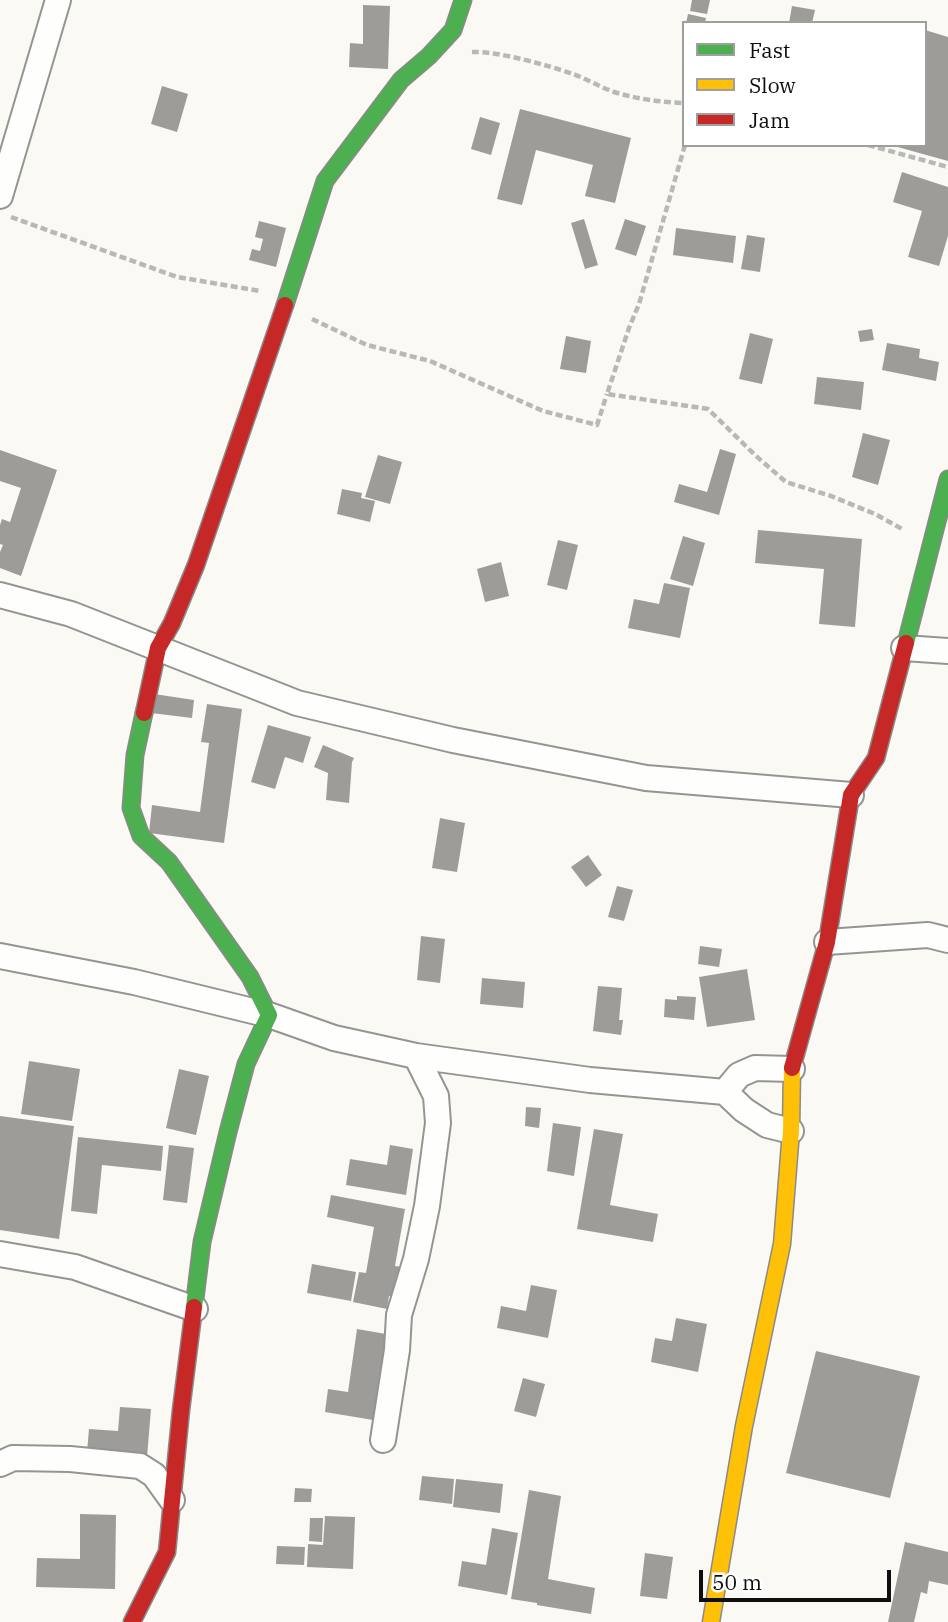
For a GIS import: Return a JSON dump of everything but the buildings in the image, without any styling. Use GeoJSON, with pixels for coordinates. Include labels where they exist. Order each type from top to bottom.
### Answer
{"type":"FeatureCollection","features":[{"type":"Feature","properties":{"kind":"street"},"geometry":{"type":"LineString","coordinates":[[0,196],[58,0]]}},
{"type":"Feature","properties":{"kind":"street"},"geometry":{"type":"LineString","coordinates":[[269,1015],[250,977],[169,862],[141,836],[131,808],[135,755],[158,648],[172,623],[196,565],[272,346],[324,181],[401,80],[429,56],[453,30],[463,0]]}},
{"type":"Feature","properties":{"kind":"street"},"geometry":{"type":"LineString","coordinates":[[711,1622],[744,1426],[782,1244],[791,1131],[792,1069],[827,942],[851,795],[876,758],[948,479]]}},
{"type":"Feature","properties":{"kind":"street"},"geometry":{"type":"LineString","coordinates":[[0,595],[71,614],[297,703],[453,740],[646,778],[851,795]]}},
{"type":"Feature","properties":{"kind":"street"},"geometry":{"type":"LineString","coordinates":[[904,648],[948,650]]}},
{"type":"Feature","properties":{"kind":"street"},"geometry":{"type":"LineString","coordinates":[[827,942],[928,935],[948,940]]}},
{"type":"Feature","properties":{"kind":"street"},"geometry":{"type":"LineString","coordinates":[[0,956],[134,982],[269,1015],[334,1038],[416,1056],[590,1080],[725,1092],[744,1110],[767,1125],[791,1131]]}},
{"type":"Feature","properties":{"kind":"street"},"geometry":{"type":"LineString","coordinates":[[132,1622],[167,1552],[202,1242],[246,1064],[269,1015]]}},
{"type":"Feature","properties":{"kind":"street"},"geometry":{"type":"LineString","coordinates":[[383,1440],[397,1350],[399,1315],[416,1259],[427,1206],[438,1123],[436,1096],[416,1056]]}},
{"type":"Feature","properties":{"kind":"street"},"geometry":{"type":"LineString","coordinates":[[725,1092],[739,1075],[755,1068],[792,1069]]}},
{"type":"Feature","properties":{"kind":"street"},"geometry":{"type":"LineString","coordinates":[[0,1254],[75,1267],[195,1309]]}},
{"type":"Feature","properties":{"kind":"street"},"geometry":{"type":"LineString","coordinates":[[0,1464],[13,1458],[70,1459],[140,1466],[154,1475],[172,1500]]}},
{"type":"Feature","properties":{"kind":"path"},"geometry":{"type":"LineString","coordinates":[[429,56],[486,52],[574,75],[611,91],[650,101],[682,103]]}},
{"type":"Feature","properties":{"kind":"path"},"geometry":{"type":"LineString","coordinates":[[684,147],[639,304],[607,394],[708,410],[786,482],[876,514],[931,546]]}},
{"type":"Feature","properties":{"kind":"path"},"geometry":{"type":"LineString","coordinates":[[876,147],[948,167]]}},
{"type":"Feature","properties":{"kind":"traffic: fast"},"geometry":{"type":"LineString","coordinates":[[285,305],[325,181],[401,80],[429,56],[453,30],[463,0]]}},
{"type":"Feature","properties":{"kind":"traffic: fast"},"geometry":{"type":"LineString","coordinates":[[906,643],[948,479]]}},
{"type":"Feature","properties":{"kind":"traffic: fast"},"geometry":{"type":"LineString","coordinates":[[144,713],[135,755],[131,808],[141,836],[169,862],[250,977],[269,1015],[246,1064],[228,1132],[202,1242],[194,1307]]}},
{"type":"Feature","properties":{"kind":"traffic: slow"},"geometry":{"type":"LineString","coordinates":[[711,1622],[744,1426],[782,1244],[791,1131],[792,1068]]}},
{"type":"Feature","properties":{"kind":"traffic: jam"},"geometry":{"type":"LineString","coordinates":[[144,713],[158,648],[172,623],[196,565],[285,305]]}},
{"type":"Feature","properties":{"kind":"traffic: jam"},"geometry":{"type":"LineString","coordinates":[[792,1068],[827,942],[851,795],[876,758],[906,643]]}},
{"type":"Feature","properties":{"kind":"traffic: jam"},"geometry":{"type":"LineString","coordinates":[[132,1622],[167,1552],[194,1307]]}}]}
